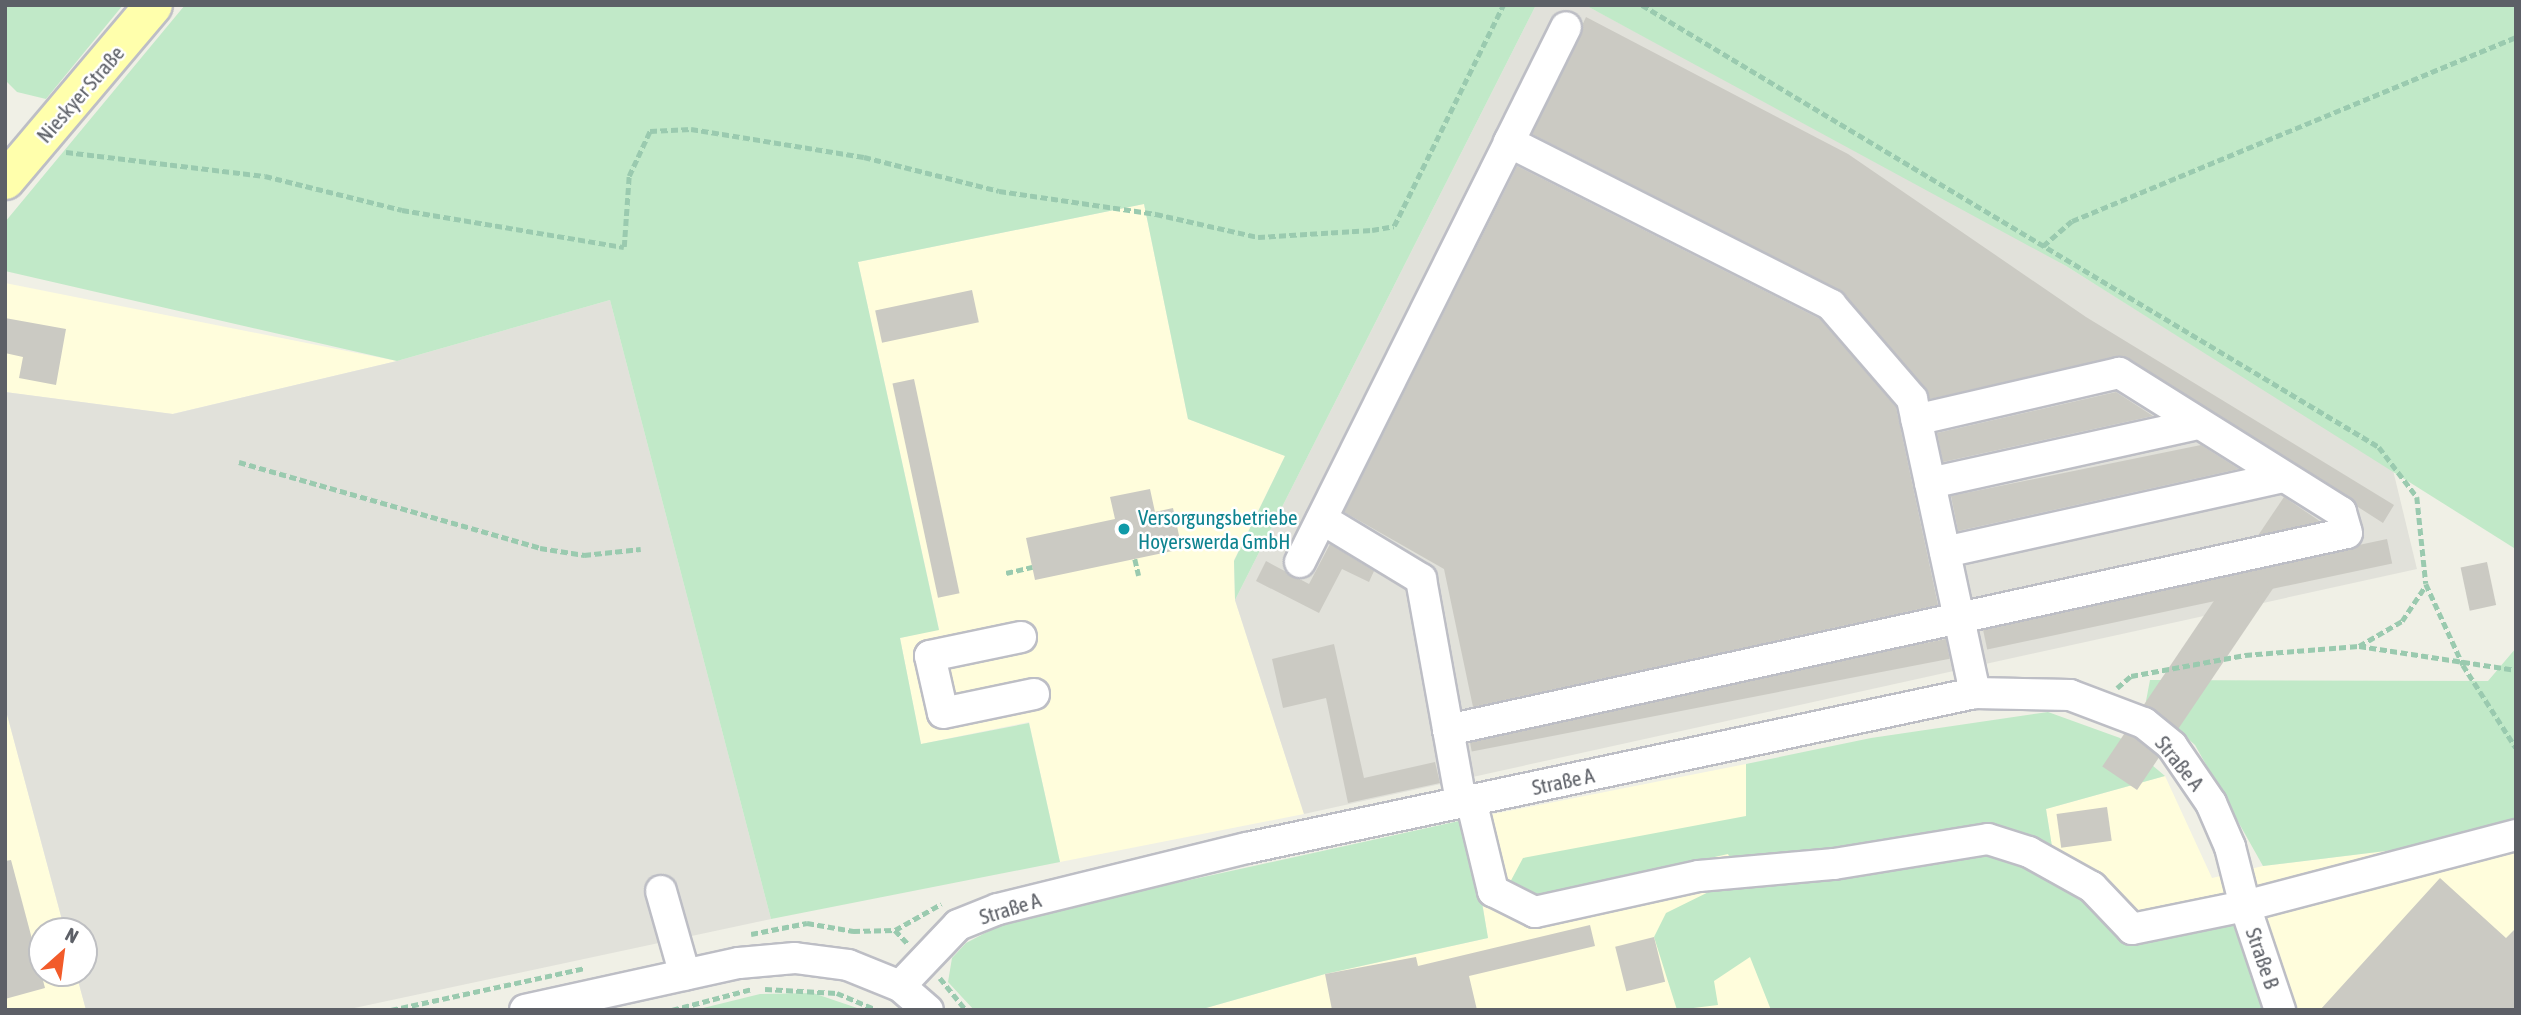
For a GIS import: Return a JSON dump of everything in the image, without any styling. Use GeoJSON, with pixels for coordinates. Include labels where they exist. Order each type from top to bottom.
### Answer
{"type":"FeatureCollection","features":[{"type":"Feature","properties":{"kind":"main road","name":"Nieskyer Straße"},"geometry":{"type":"LineString","coordinates":[[5,180],[153,5]]}},
{"type":"Feature","properties":{"kind":"street"},"geometry":{"type":"LineString","coordinates":[[1300,562],[1566,27]]}},
{"type":"Feature","properties":{"kind":"street"},"geometry":{"type":"LineString","coordinates":[[1509,142],[1831,305],[1912,400],[1975,693]]}},
{"type":"Feature","properties":{"kind":"street"},"geometry":{"type":"LineString","coordinates":[[1448,730],[2347,533],[2342,512],[2119,373],[1916,420]]}},
{"type":"Feature","properties":{"kind":"street"},"geometry":{"type":"LineString","coordinates":[[1930,483],[2199,424]]}},
{"type":"Feature","properties":{"kind":"street"},"geometry":{"type":"LineString","coordinates":[[1945,552],[2284,477]]}},
{"type":"Feature","properties":{"kind":"street"},"geometry":{"type":"LineString","coordinates":[[1322,519],[1421,579],[1448,730],[1493,891],[1535,912],[1699,876],[1834,864],[1988,839],[2029,852],[2092,887],[2132,929],[2245,906],[2516,835]]}},
{"type":"Feature","properties":{"kind":"street"},"geometry":{"type":"LineString","coordinates":[[1021,637],[930,656],[943,713],[1034,694]]}},
{"type":"Feature","properties":{"kind":"street","name":"Straße A"},"geometry":{"type":"LineString","coordinates":[[900,986],[958,925],[998,909],[1466,802],[1975,693],[2107,692],[2144,723],[2190,769],[2230,847],[2245,906]]}},
{"type":"Feature","properties":{"kind":"street"},"geometry":{"type":"LineString","coordinates":[[661,891],[685,975]]}},
{"type":"Feature","properties":{"kind":"street","name":"Straße B"},"geometry":{"type":"LineString","coordinates":[[2245,906],[2280,1010]]}},
{"type":"Feature","properties":{"kind":"street"},"geometry":{"type":"LineString","coordinates":[[525,1010],[685,975],[795,958],[848,965],[900,986],[928,1010]]}},
{"type":"Feature","properties":{"kind":"path"},"geometry":{"type":"LineString","coordinates":[[39,142],[71,154],[265,176],[402,210],[624,247],[629,176],[650,131],[691,129],[864,157],[999,191],[1156,214],[1258,237],[1372,230],[1394,226],[1503,5]]}},
{"type":"Feature","properties":{"kind":"path"},"geometry":{"type":"LineString","coordinates":[[1642,5],[2379,447],[2417,497],[2426,584],[2463,665],[2516,748]]}},
{"type":"Feature","properties":{"kind":"path"},"geometry":{"type":"LineString","coordinates":[[2043,246],[2072,221],[2516,37]]}},
{"type":"Feature","properties":{"kind":"path"},"geometry":{"type":"LineString","coordinates":[[239,462],[540,548],[584,555],[641,549]]}},
{"type":"Feature","properties":{"kind":"path"},"geometry":{"type":"LineString","coordinates":[[1135,559],[1139,576]]}},
{"type":"Feature","properties":{"kind":"path"},"geometry":{"type":"LineString","coordinates":[[1006,573],[1032,567]]}},
{"type":"Feature","properties":{"kind":"path"},"geometry":{"type":"LineString","coordinates":[[2360,646],[2402,621],[2426,584]]}},
{"type":"Feature","properties":{"kind":"path"},"geometry":{"type":"LineString","coordinates":[[2107,692],[2131,676],[2245,655],[2360,646],[2463,665],[2516,670]]}},
{"type":"Feature","properties":{"kind":"path"},"geometry":{"type":"LineString","coordinates":[[2107,692],[2126,695]]}},
{"type":"Feature","properties":{"kind":"path"},"geometry":{"type":"LineString","coordinates":[[853,932],[895,930],[951,900]]}},
{"type":"Feature","properties":{"kind":"path"},"geometry":{"type":"LineString","coordinates":[[672,1010],[754,989],[791,988],[836,993],[877,1010]]}},
{"type":"Feature","properties":{"kind":"shaded area"},"geometry":{"type":"Polygon","coordinates":[[[1536,5],[1585,5],[1918,182],[2066,266],[2393,470],[2417,569],[1304,814],[1235,600],[1536,5]]]}},
{"type":"Feature","properties":{"kind":"shaded area"},"geometry":{"type":"Polygon","coordinates":[[[1144,204],[1188,419],[1285,456],[1234,560],[1235,600],[1304,814],[1060,862],[1029,722],[921,744],[900,638],[939,629],[858,262],[1144,204]]]}},
{"type":"Feature","properties":{"kind":"shaded area"},"geometry":{"type":"Polygon","coordinates":[[[5,283],[397,361],[172,414],[5,392],[5,283]]]}},
{"type":"Feature","properties":{"kind":"shaded area"},"geometry":{"type":"Polygon","coordinates":[[[610,300],[771,919],[345,1010],[86,1010],[80,987],[98,987],[98,917],[61,917],[5,707],[5,392],[173,414],[397,361],[610,300]]]}},
{"type":"Feature","properties":{"kind":"shaded area"},"geometry":{"type":"Polygon","coordinates":[[[5,707],[61,917],[28,917],[28,987],[80,987],[86,1010],[5,1010],[5,707]]]}},
{"type":"Feature","properties":{"kind":"shaded area"},"geometry":{"type":"Polygon","coordinates":[[[1746,764],[1747,816],[1846,1010],[1199,1010],[1325,974],[1488,938],[1468,819],[1746,764]]]}},
{"type":"Feature","properties":{"kind":"shaded area"},"geometry":{"type":"Polygon","coordinates":[[[2165,776],[2212,878],[2263,866],[2516,835],[2516,1010],[2263,1010],[2229,913],[2175,930],[2102,906],[2054,859],[2046,809],[2165,776]]]}},
{"type":"Feature","properties":{"kind":"green space"},"geometry":{"type":"Polygon","coordinates":[[[5,5],[123,5],[46,99],[17,92],[5,80],[5,5]]]}},
{"type":"Feature","properties":{"kind":"green space"},"geometry":{"type":"Polygon","coordinates":[[[185,5],[1536,5],[1235,600],[1234,561],[1285,456],[1188,419],[1144,204],[858,262],[939,630],[900,638],[921,744],[1029,723],[1060,862],[771,919],[610,300],[397,361],[5,271],[5,222],[185,5]]]}},
{"type":"Feature","properties":{"kind":"green space"},"geometry":{"type":"Polygon","coordinates":[[[1585,5],[2516,5],[2516,561],[2514,548],[2066,266],[1585,5]]]}},
{"type":"Feature","properties":{"kind":"green space"},"geometry":{"type":"Polygon","coordinates":[[[2516,648],[2516,835],[2263,866],[2195,745],[2146,701],[2150,680],[2488,681],[2516,648]]]}},
{"type":"Feature","properties":{"kind":"green space"},"geometry":{"type":"Polygon","coordinates":[[[2048,712],[2120,738],[2165,776],[2046,809],[2054,859],[2102,906],[2175,930],[2229,913],[2263,1010],[1771,1010],[1750,957],[1714,981],[1718,1005],[1677,1010],[1654,937],[1666,913],[1739,877],[1728,854],[1541,896],[1508,886],[1523,858],[1746,816],[1746,764],[1871,738],[2048,712]]]}},
{"type":"Feature","properties":{"kind":"green space"},"geometry":{"type":"Polygon","coordinates":[[[1468,819],[1488,938],[1325,974],[1199,1010],[974,1010],[948,982],[952,958],[966,943],[1012,919],[1468,819]]]}},
{"type":"Feature","properties":{"kind":"green space"},"geometry":{"type":"Polygon","coordinates":[[[813,993],[863,1010],[695,1010],[760,994],[813,993]]]}},
{"type":"Feature","properties":{"kind":"building"},"geometry":{"type":"Polygon","coordinates":[[[1586,17],[1848,154],[2086,317],[2394,505],[2383,523],[2122,356],[1930,399],[1839,290],[1532,134],[1586,17]]]}},
{"type":"Feature","properties":{"kind":"building"},"geometry":{"type":"Polygon","coordinates":[[[1517,166],[1820,319],[1896,407],[1938,605],[1473,707],[1444,569],[1344,512],[1517,166]]]}},
{"type":"Feature","properties":{"kind":"building"},"geometry":{"type":"Polygon","coordinates":[[[972,290],[979,322],[882,343],[875,311],[972,290]]]}},
{"type":"Feature","properties":{"kind":"building"},"geometry":{"type":"Polygon","coordinates":[[[5,318],[66,329],[56,385],[19,378],[23,357],[5,353],[5,318]]]}},
{"type":"Feature","properties":{"kind":"building"},"geometry":{"type":"Polygon","coordinates":[[[914,379],[960,593],[938,598],[892,384],[914,379]]]}},
{"type":"Feature","properties":{"kind":"building"},"geometry":{"type":"Polygon","coordinates":[[[2116,392],[2153,416],[1943,462],[1937,433],[2116,392]]]}},
{"type":"Feature","properties":{"kind":"building"},"geometry":{"type":"Polygon","coordinates":[[[2201,445],[2239,469],[1958,531],[1951,496],[2201,445]]]}},
{"type":"Feature","properties":{"kind":"building","name":"Versorgungsbetriebe Hoyerswerda GmbH"},"geometry":{"type":"Polygon","coordinates":[[[1150,489],[1155,512],[1173,508],[1182,549],[1035,580],[1026,538],[1115,519],[1110,497],[1150,489]]]}},
{"type":"Feature","properties":{"kind":"building"},"geometry":{"type":"Polygon","coordinates":[[[2284,497],[2319,520],[2137,790],[2102,766],[2284,497]]]}},
{"type":"Feature","properties":{"kind":"building"},"geometry":{"type":"Polygon","coordinates":[[[2387,539],[2392,563],[1987,650],[1982,625],[2387,539]]]}},
{"type":"Feature","properties":{"kind":"building"},"geometry":{"type":"Polygon","coordinates":[[[1330,544],[1374,571],[1369,582],[1342,569],[1319,613],[1256,581],[1266,561],[1309,584],[1330,544]]]}},
{"type":"Feature","properties":{"kind":"building"},"geometry":{"type":"Polygon","coordinates":[[[2487,562],[2496,605],[2470,611],[2461,568],[2487,562]]]}},
{"type":"Feature","properties":{"kind":"building"},"geometry":{"type":"Polygon","coordinates":[[[1946,639],[1950,659],[1472,752],[1468,732],[1946,639]]]}},
{"type":"Feature","properties":{"kind":"building"},"geometry":{"type":"Polygon","coordinates":[[[1334,644],[1364,778],[1435,762],[1440,783],[1348,803],[1326,698],[1283,708],[1272,659],[1334,644]]]}},
{"type":"Feature","properties":{"kind":"building"},"geometry":{"type":"Polygon","coordinates":[[[2107,807],[2112,841],[2061,848],[2056,814],[2107,807]]]}},
{"type":"Feature","properties":{"kind":"building"},"geometry":{"type":"Polygon","coordinates":[[[11,860],[28,924],[28,987],[45,988],[5,999],[5,861],[11,860]]]}},
{"type":"Feature","properties":{"kind":"building"},"geometry":{"type":"Polygon","coordinates":[[[2440,878],[2506,938],[2516,928],[2516,1010],[2320,1010],[2440,878]]]}},
{"type":"Feature","properties":{"kind":"building"},"geometry":{"type":"Polygon","coordinates":[[[1590,925],[1595,946],[1469,976],[1477,1010],[1332,1010],[1325,974],[1416,957],[1418,966],[1590,925]]]}},
{"type":"Feature","properties":{"kind":"building"},"geometry":{"type":"Polygon","coordinates":[[[1654,937],[1665,982],[1626,991],[1615,947],[1654,937]]]}},
{"type":"Feature","properties":{"kind":"place","name":"Versorgungsbetriebe Hoyerswerda GmbH"},"geometry":{"type":"Point","coordinates":[1124,529]}}]}
